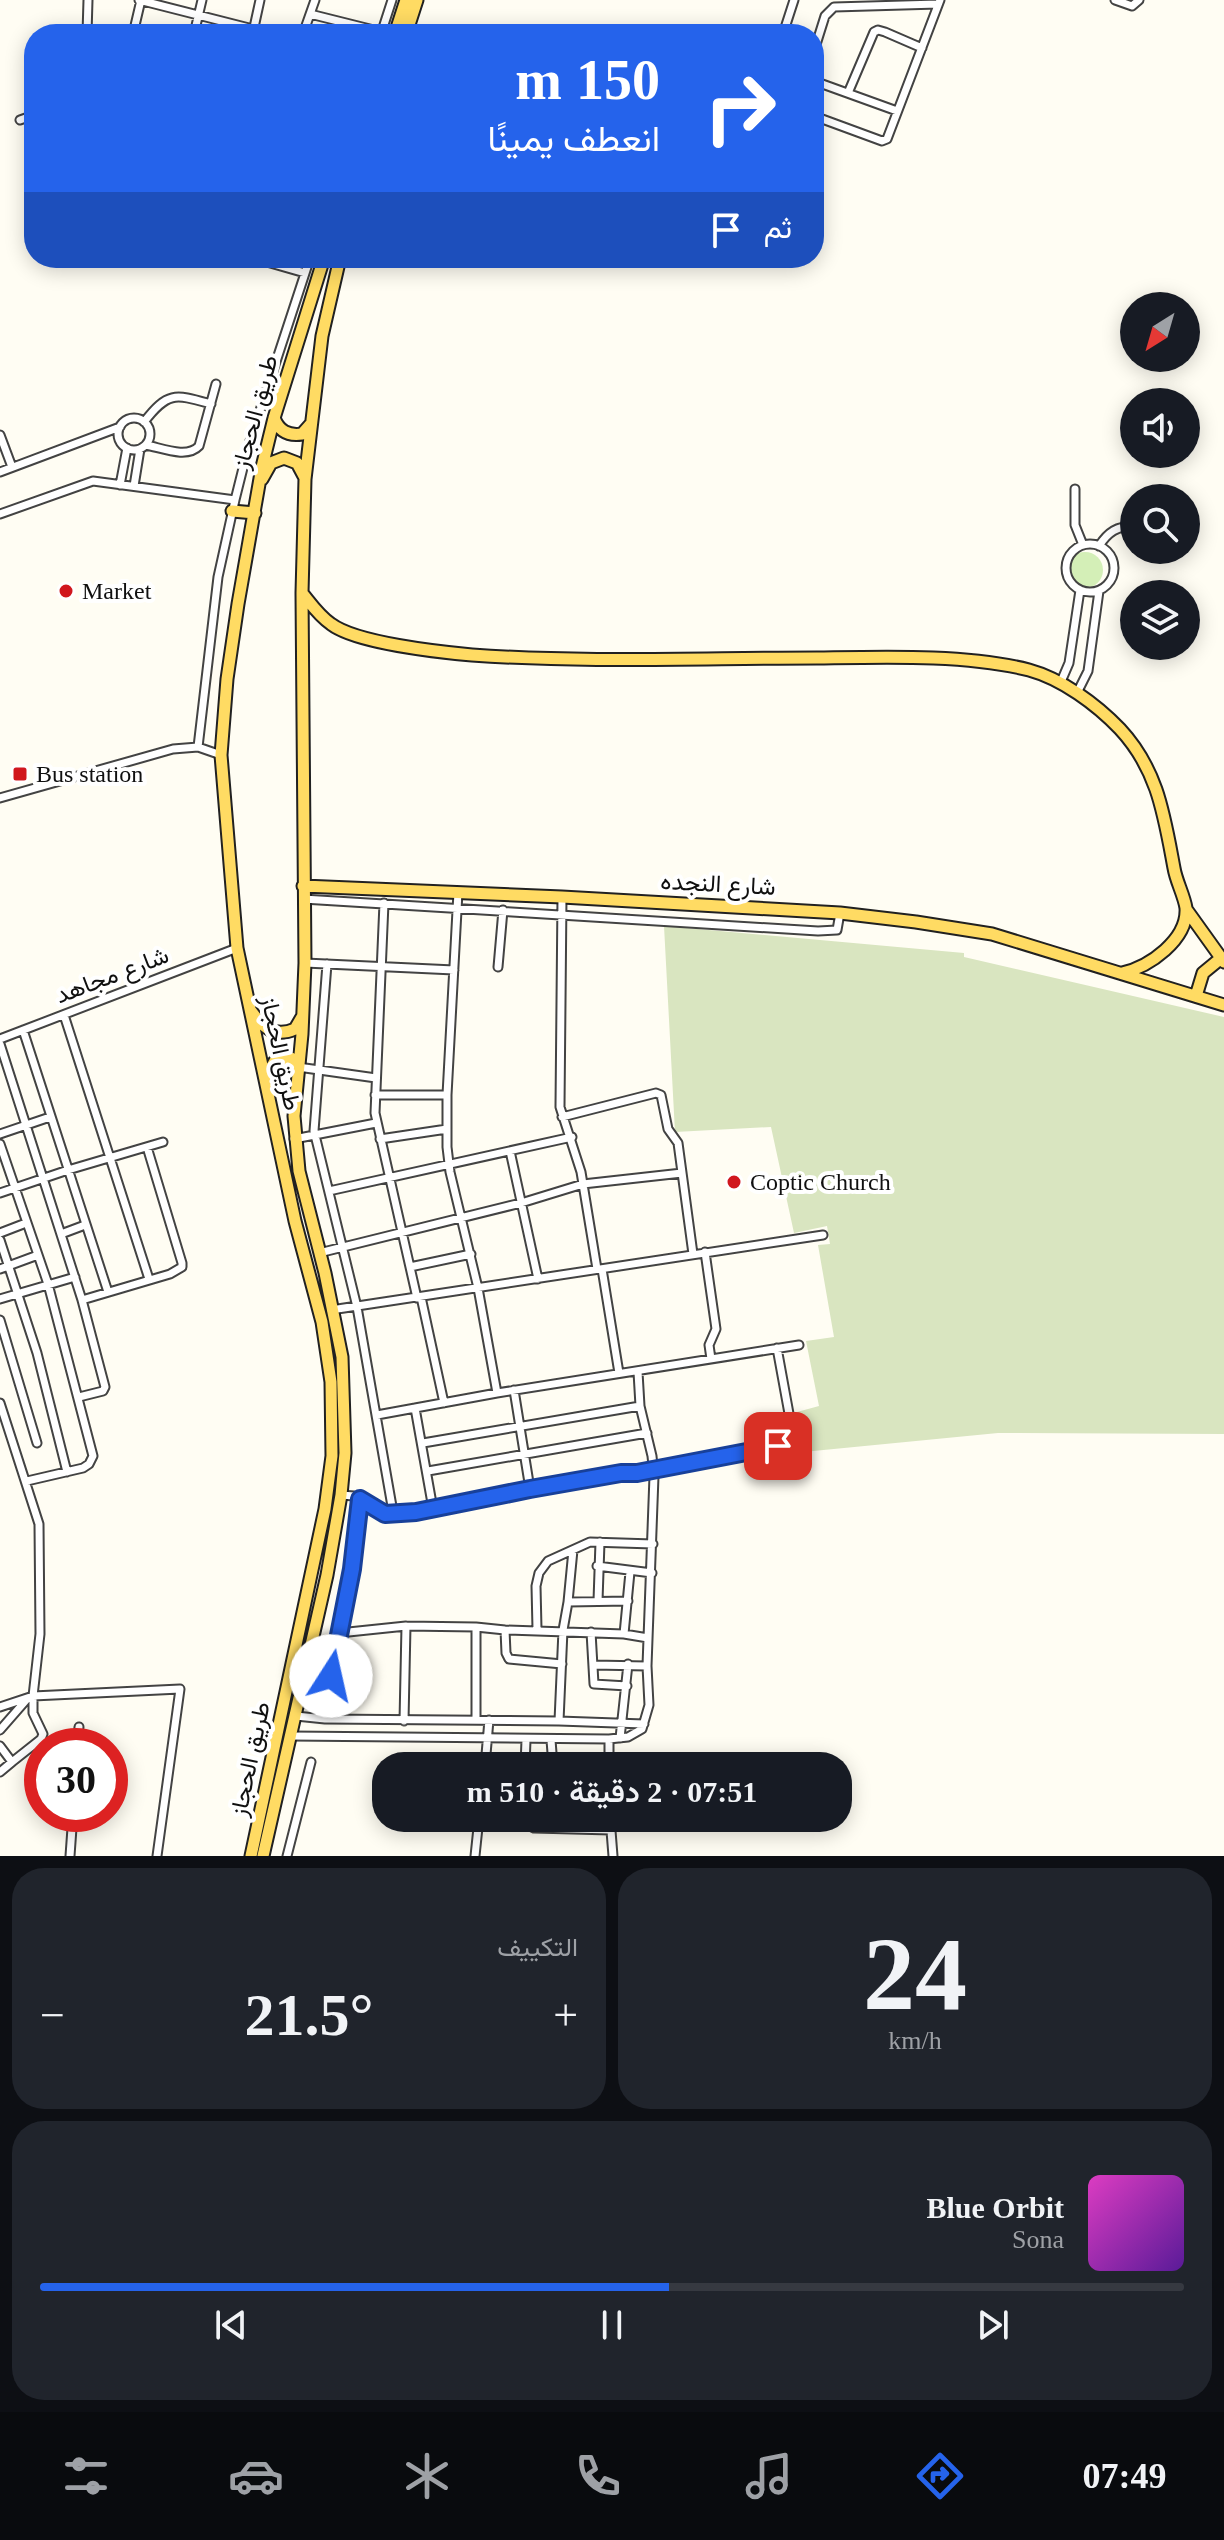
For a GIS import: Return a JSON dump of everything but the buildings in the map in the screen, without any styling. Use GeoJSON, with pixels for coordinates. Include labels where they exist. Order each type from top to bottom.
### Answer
{"type":"FeatureCollection","features":[{"type":"Feature","properties":{"kind":"main road"},"geometry":{"type":"LineString","coordinates":[[398,24],[406,0]]}},
{"type":"Feature","properties":{"kind":"main road"},"geometry":{"type":"LineString","coordinates":[[409,24],[417,0]]}},
{"type":"Feature","properties":{"kind":"main road","name":"طريق الحجاز"},"geometry":{"type":"LineString","coordinates":[[251,1856],[325,1509],[332,1429],[331,1382],[322,1322],[295,1221],[237,948],[221,755],[227,679],[258,486],[274,418],[321,268]]}},
{"type":"Feature","properties":{"kind":"main road","name":"طريق الحجاز"},"geometry":{"type":"LineString","coordinates":[[263,1856],[311,1650],[341,1495],[346,1429],[342,1357],[303,1195],[294,1139],[305,963],[302,593],[305,479],[322,336],[338,268]]}},
{"type":"Feature","properties":{"kind":"main road"},"geometry":{"type":"LineString","coordinates":[[274,418],[281,430],[288,434],[302,434],[310,425]]}},
{"type":"Feature","properties":{"kind":"main road"},"geometry":{"type":"LineString","coordinates":[[258,486],[271,463],[284,458],[297,463],[305,479]]}},
{"type":"Feature","properties":{"kind":"main road"},"geometry":{"type":"LineString","coordinates":[[234,505],[255,513]]}},
{"type":"Feature","properties":{"kind":"main road"},"geometry":{"type":"LineString","coordinates":[[302,593],[332,626],[351,634],[435,652],[538,658],[858,657],[999,664],[1032,671],[1077,693],[1121,730],[1147,767],[1162,803],[1175,872],[1186,909],[1222,960],[1203,973],[1196,996]]}},
{"type":"Feature","properties":{"kind":"main road","name":"شارع النجده"},"geometry":{"type":"LineString","coordinates":[[303,886],[840,913],[992,934],[1224,1005]]}},
{"type":"Feature","properties":{"kind":"main road"},"geometry":{"type":"LineString","coordinates":[[1122,973],[1141,968],[1164,951],[1180,928],[1186,909]]}},
{"type":"Feature","properties":{"kind":"main road"},"geometry":{"type":"LineString","coordinates":[[249,1007],[261,1025],[278,1033],[295,1029],[303,1015]]}},
{"type":"Feature","properties":{"kind":"main road"},"geometry":{"type":"LineString","coordinates":[[264,1080],[275,1061],[291,1058],[298,1066]]}},
{"type":"Feature","properties":{"kind":"street"},"geometry":{"type":"LineString","coordinates":[[87,24],[88,0]]}},
{"type":"Feature","properties":{"kind":"street"},"geometry":{"type":"LineString","coordinates":[[135,24],[141,0],[227,24]]}},
{"type":"Feature","properties":{"kind":"street"},"geometry":{"type":"LineString","coordinates":[[196,24],[202,0]]}},
{"type":"Feature","properties":{"kind":"street"},"geometry":{"type":"LineString","coordinates":[[255,24],[260,0]]}},
{"type":"Feature","properties":{"kind":"street"},"geometry":{"type":"LineString","coordinates":[[306,24],[315,0]]}},
{"type":"Feature","properties":{"kind":"street"},"geometry":{"type":"LineString","coordinates":[[385,24],[392,0]]}},
{"type":"Feature","properties":{"kind":"street"},"geometry":{"type":"LineString","coordinates":[[786,24],[794,0]]}},
{"type":"Feature","properties":{"kind":"street"},"geometry":{"type":"LineString","coordinates":[[1115,0],[1132,6],[1139,0]]}},
{"type":"Feature","properties":{"kind":"street"},"geometry":{"type":"LineString","coordinates":[[822,24],[825,16],[834,7],[939,2],[887,139],[882,141],[824,120]]}},
{"type":"Feature","properties":{"kind":"street"},"geometry":{"type":"LineString","coordinates":[[310,14],[348,24]]}},
{"type":"Feature","properties":{"kind":"street"},"geometry":{"type":"LineString","coordinates":[[848,93],[874,32],[885,32],[922,48]]}},
{"type":"Feature","properties":{"kind":"street"},"geometry":{"type":"LineString","coordinates":[[824,85],[897,111]]}},
{"type":"Feature","properties":{"kind":"street"},"geometry":{"type":"LineString","coordinates":[[20,120],[24,119]]}},
{"type":"Feature","properties":{"kind":"street"},"geometry":{"type":"LineString","coordinates":[[288,268],[305,273]]}},
{"type":"Feature","properties":{"kind":"street"},"geometry":{"type":"LineString","coordinates":[[198,747],[218,577],[234,505],[249,444],[307,268]]}},
{"type":"Feature","properties":{"kind":"street"},"geometry":{"type":"LineString","coordinates":[[291,314],[305,318]]}},
{"type":"Feature","properties":{"kind":"street"},"geometry":{"type":"LineString","coordinates":[[127,448],[194,451],[199,446],[216,384]]}},
{"type":"Feature","properties":{"kind":"street"},"geometry":{"type":"LineString","coordinates":[[144,422],[158,404],[172,396],[211,404]]}},
{"type":"Feature","properties":{"kind":"street"},"geometry":{"type":"LineString","coordinates":[[0,472],[120,427],[133,418],[144,422],[150,433],[143,447],[134,486]]}},
{"type":"Feature","properties":{"kind":"street"},"geometry":{"type":"LineString","coordinates":[[120,427],[119,439],[127,448]]}},
{"type":"Feature","properties":{"kind":"street"},"geometry":{"type":"LineString","coordinates":[[0,435],[12,467]]}},
{"type":"Feature","properties":{"kind":"street"},"geometry":{"type":"LineString","coordinates":[[120,485],[127,448]]}},
{"type":"Feature","properties":{"kind":"street"},"geometry":{"type":"LineString","coordinates":[[0,514],[93,481],[234,505]]}},
{"type":"Feature","properties":{"kind":"street"},"geometry":{"type":"LineString","coordinates":[[1075,489],[1075,525],[1083,545]]}},
{"type":"Feature","properties":{"kind":"street"},"geometry":{"type":"LineString","coordinates":[[1099,546],[1120,527]]}},
{"type":"Feature","properties":{"kind":"street"},"geometry":{"type":"LineString","coordinates":[[1077,693],[1088,671],[1099,591],[1111,580],[1114,565],[1111,557],[1099,546],[1083,545],[1069,555],[1065,571],[1073,586],[1080,590],[1099,591]]}},
{"type":"Feature","properties":{"kind":"street"},"geometry":{"type":"LineString","coordinates":[[1060,684],[1069,663],[1080,590]]}},
{"type":"Feature","properties":{"kind":"street"},"geometry":{"type":"LineString","coordinates":[[0,798],[185,747],[198,747],[221,755]]}},
{"type":"Feature","properties":{"kind":"street"},"geometry":{"type":"LineString","coordinates":[[458,892],[447,1095],[449,1164],[471,1254],[497,1393]]}},
{"type":"Feature","properties":{"kind":"street"},"geometry":{"type":"LineString","coordinates":[[562,897],[560,1102],[583,1184],[619,1373]]}},
{"type":"Feature","properties":{"kind":"street"},"geometry":{"type":"LineString","coordinates":[[303,899],[818,931],[837,930],[840,913]]}},
{"type":"Feature","properties":{"kind":"street"},"geometry":{"type":"LineString","coordinates":[[384,903],[376,1123],[444,1403]]}},
{"type":"Feature","properties":{"kind":"street"},"geometry":{"type":"LineString","coordinates":[[498,967],[503,910]]}},
{"type":"Feature","properties":{"kind":"street","name":"شارع مجاهد"},"geometry":{"type":"LineString","coordinates":[[0,1041],[237,948]]}},
{"type":"Feature","properties":{"kind":"street"},"geometry":{"type":"LineString","coordinates":[[305,963],[454,970]]}},
{"type":"Feature","properties":{"kind":"street"},"geometry":{"type":"LineString","coordinates":[[327,964],[315,1135],[357,1307],[393,1512]]}},
{"type":"Feature","properties":{"kind":"street"},"geometry":{"type":"LineString","coordinates":[[64,1015],[149,1279]]}},
{"type":"Feature","properties":{"kind":"street"},"geometry":{"type":"LineString","coordinates":[[23,1030],[108,1292]]}},
{"type":"Feature","properties":{"kind":"street"},"geometry":{"type":"LineString","coordinates":[[0,1041],[4,1075],[25,1125],[75,1277],[105,1387],[103,1391],[79,1397]]}},
{"type":"Feature","properties":{"kind":"street"},"geometry":{"type":"LineString","coordinates":[[298,1066],[376,1078]]}},
{"type":"Feature","properties":{"kind":"street"},"geometry":{"type":"LineString","coordinates":[[562,1117],[660,1094],[668,1129],[677,1141],[693,1254]]}},
{"type":"Feature","properties":{"kind":"street"},"geometry":{"type":"LineString","coordinates":[[375,1095],[447,1095]]}},
{"type":"Feature","properties":{"kind":"street"},"geometry":{"type":"LineString","coordinates":[[0,1134],[50,1117]]}},
{"type":"Feature","properties":{"kind":"street"},"geometry":{"type":"LineString","coordinates":[[294,1139],[376,1123]]}},
{"type":"Feature","properties":{"kind":"street"},"geometry":{"type":"LineString","coordinates":[[380,1139],[447,1129]]}},
{"type":"Feature","properties":{"kind":"street"},"geometry":{"type":"LineString","coordinates":[[329,1191],[572,1137]]}},
{"type":"Feature","properties":{"kind":"street"},"geometry":{"type":"LineString","coordinates":[[0,1193],[163,1142]]}},
{"type":"Feature","properties":{"kind":"street"},"geometry":{"type":"LineString","coordinates":[[0,1144],[48,1284],[93,1456],[89,1464],[27,1481]]}},
{"type":"Feature","properties":{"kind":"street"},"geometry":{"type":"LineString","coordinates":[[82,1300],[180,1270],[182,1263],[147,1147]]}},
{"type":"Feature","properties":{"kind":"street"},"geometry":{"type":"LineString","coordinates":[[510,1151],[538,1279]]}},
{"type":"Feature","properties":{"kind":"street"},"geometry":{"type":"LineString","coordinates":[[319,1253],[521,1203],[583,1184],[682,1173]]}},
{"type":"Feature","properties":{"kind":"street"},"geometry":{"type":"LineString","coordinates":[[0,1233],[26,1223]]}},
{"type":"Feature","properties":{"kind":"street"},"geometry":{"type":"LineString","coordinates":[[61,1234],[85,1225]]}},
{"type":"Feature","properties":{"kind":"street"},"geometry":{"type":"LineString","coordinates":[[331,1310],[823,1235]]}},
{"type":"Feature","properties":{"kind":"street"},"geometry":{"type":"LineString","coordinates":[[0,1240],[4,1267],[19,1292],[37,1353],[67,1472]]}},
{"type":"Feature","properties":{"kind":"street"},"geometry":{"type":"LineString","coordinates":[[705,1252],[716,1329],[709,1345],[711,1359]]}},
{"type":"Feature","properties":{"kind":"street"},"geometry":{"type":"LineString","coordinates":[[410,1267],[471,1254]]}},
{"type":"Feature","properties":{"kind":"street"},"geometry":{"type":"LineString","coordinates":[[4,1267],[38,1255]]}},
{"type":"Feature","properties":{"kind":"street"},"geometry":{"type":"LineString","coordinates":[[0,1299],[75,1277]]}},
{"type":"Feature","properties":{"kind":"street"},"geometry":{"type":"LineString","coordinates":[[0,1320],[37,1443]]}},
{"type":"Feature","properties":{"kind":"street"},"geometry":{"type":"LineString","coordinates":[[377,1415],[799,1345]]}},
{"type":"Feature","properties":{"kind":"street"},"geometry":{"type":"LineString","coordinates":[[341,1495],[360,1499],[385,1514],[416,1512],[786,1443],[792,1430],[777,1348]]}},
{"type":"Feature","properties":{"kind":"street"},"geometry":{"type":"LineString","coordinates":[[290,1736],[609,1739],[633,1735],[644,1724],[649,1705],[647,1666],[654,1470],[640,1406],[638,1372]]}},
{"type":"Feature","properties":{"kind":"street"},"geometry":{"type":"LineString","coordinates":[[514,1390],[530,1489]]}},
{"type":"Feature","properties":{"kind":"street"},"geometry":{"type":"LineString","coordinates":[[0,1405],[39,1524],[40,1634],[31,1696],[33,1713],[43,1736],[0,1772]]}},
{"type":"Feature","properties":{"kind":"street"},"geometry":{"type":"LineString","coordinates":[[423,1443],[640,1406]]}},
{"type":"Feature","properties":{"kind":"street"},"geometry":{"type":"LineString","coordinates":[[415,1408],[433,1509]]}},
{"type":"Feature","properties":{"kind":"street"},"geometry":{"type":"LineString","coordinates":[[428,1471],[647,1433]]}},
{"type":"Feature","properties":{"kind":"street"},"geometry":{"type":"LineString","coordinates":[[325,1719],[334,1654],[352,1569],[360,1499]]}},
{"type":"Feature","properties":{"kind":"street"},"geometry":{"type":"LineString","coordinates":[[537,1629],[536,1586],[539,1573],[548,1561],[590,1542],[653,1544]]}},
{"type":"Feature","properties":{"kind":"street"},"geometry":{"type":"LineString","coordinates":[[598,1601],[600,1542]]}},
{"type":"Feature","properties":{"kind":"street"},"geometry":{"type":"LineString","coordinates":[[559,1721],[563,1630],[573,1550]]}},
{"type":"Feature","properties":{"kind":"street"},"geometry":{"type":"LineString","coordinates":[[597,1566],[652,1573]]}},
{"type":"Feature","properties":{"kind":"street"},"geometry":{"type":"LineString","coordinates":[[624,1634],[630,1572]]}},
{"type":"Feature","properties":{"kind":"street"},"geometry":{"type":"LineString","coordinates":[[568,1602],[628,1601]]}},
{"type":"Feature","properties":{"kind":"street"},"geometry":{"type":"LineString","coordinates":[[339,1633],[406,1626],[476,1627],[563,1630],[648,1638]]}},
{"type":"Feature","properties":{"kind":"street"},"geometry":{"type":"LineString","coordinates":[[404,1721],[406,1626]]}},
{"type":"Feature","properties":{"kind":"street"},"geometry":{"type":"LineString","coordinates":[[476,1627],[476,1720]]}},
{"type":"Feature","properties":{"kind":"street"},"geometry":{"type":"LineString","coordinates":[[505,1630],[509,1659],[562,1664]]}},
{"type":"Feature","properties":{"kind":"street"},"geometry":{"type":"LineString","coordinates":[[591,1632],[594,1684],[627,1686]]}},
{"type":"Feature","properties":{"kind":"street"},"geometry":{"type":"LineString","coordinates":[[311,1650],[334,1654]]}},
{"type":"Feature","properties":{"kind":"street"},"geometry":{"type":"LineString","coordinates":[[620,1738],[628,1664]]}},
{"type":"Feature","properties":{"kind":"street"},"geometry":{"type":"LineString","coordinates":[[593,1665],[647,1666]]}},
{"type":"Feature","properties":{"kind":"street"},"geometry":{"type":"LineString","coordinates":[[0,1707],[31,1696],[180,1689],[157,1856]]}},
{"type":"Feature","properties":{"kind":"street"},"geometry":{"type":"LineString","coordinates":[[0,1730],[31,1696]]}},
{"type":"Feature","properties":{"kind":"street"},"geometry":{"type":"LineString","coordinates":[[296,1716],[404,1721],[644,1724]]}},
{"type":"Feature","properties":{"kind":"street"},"geometry":{"type":"LineString","coordinates":[[487,1752],[489,1720]]}},
{"type":"Feature","properties":{"kind":"street"},"geometry":{"type":"LineString","coordinates":[[609,1739],[609,1752]]}},
{"type":"Feature","properties":{"kind":"street"},"geometry":{"type":"LineString","coordinates":[[526,1740],[526,1752]]}},
{"type":"Feature","properties":{"kind":"street"},"geometry":{"type":"LineString","coordinates":[[551,1740],[552,1752]]}},
{"type":"Feature","properties":{"kind":"street"},"geometry":{"type":"LineString","coordinates":[[0,1746],[12,1762]]}},
{"type":"Feature","properties":{"kind":"street"},"geometry":{"type":"LineString","coordinates":[[287,1856],[311,1762]]}},
{"type":"Feature","properties":{"kind":"street"},"geometry":{"type":"LineString","coordinates":[[70,1856],[72,1832]]}},
{"type":"Feature","properties":{"kind":"street"},"geometry":{"type":"LineString","coordinates":[[475,1856],[478,1832]]}},
{"type":"Feature","properties":{"kind":"street"},"geometry":{"type":"LineString","coordinates":[[611,1832],[613,1856]]}},
{"type":"Feature","properties":{"kind":"green space"},"geometry":{"type":"Polygon","coordinates":[[[1085,552],[1098,557],[1103,570],[1098,583],[1085,588],[1072,583],[1067,570],[1072,557],[1085,552]]]}},
{"type":"Feature","properties":{"kind":"green space"},"geometry":{"type":"Polygon","coordinates":[[[664,926],[964,953],[964,957],[1224,1017],[1224,1434],[998,1433],[803,1452],[797,1412],[819,1406],[806,1341],[834,1337],[818,1245],[830,1244],[827,1226],[794,1233],[771,1127],[675,1132],[664,926]]]}},
{"type":"Feature","properties":{"kind":"place","name":"Market"},"geometry":{"type":"Point","coordinates":[66,591]}},
{"type":"Feature","properties":{"kind":"place","name":"Bus station"},"geometry":{"type":"Point","coordinates":[20,774]}},
{"type":"Feature","properties":{"kind":"place","name":"Coptic Church"},"geometry":{"type":"Point","coordinates":[734,1182]}},
{"type":"Feature","properties":{"kind":"route"},"geometry":{"type":"LineString","coordinates":[[331,1676],[352,1569],[360,1499],[385,1514],[416,1512],[778,1446]]}}]}
